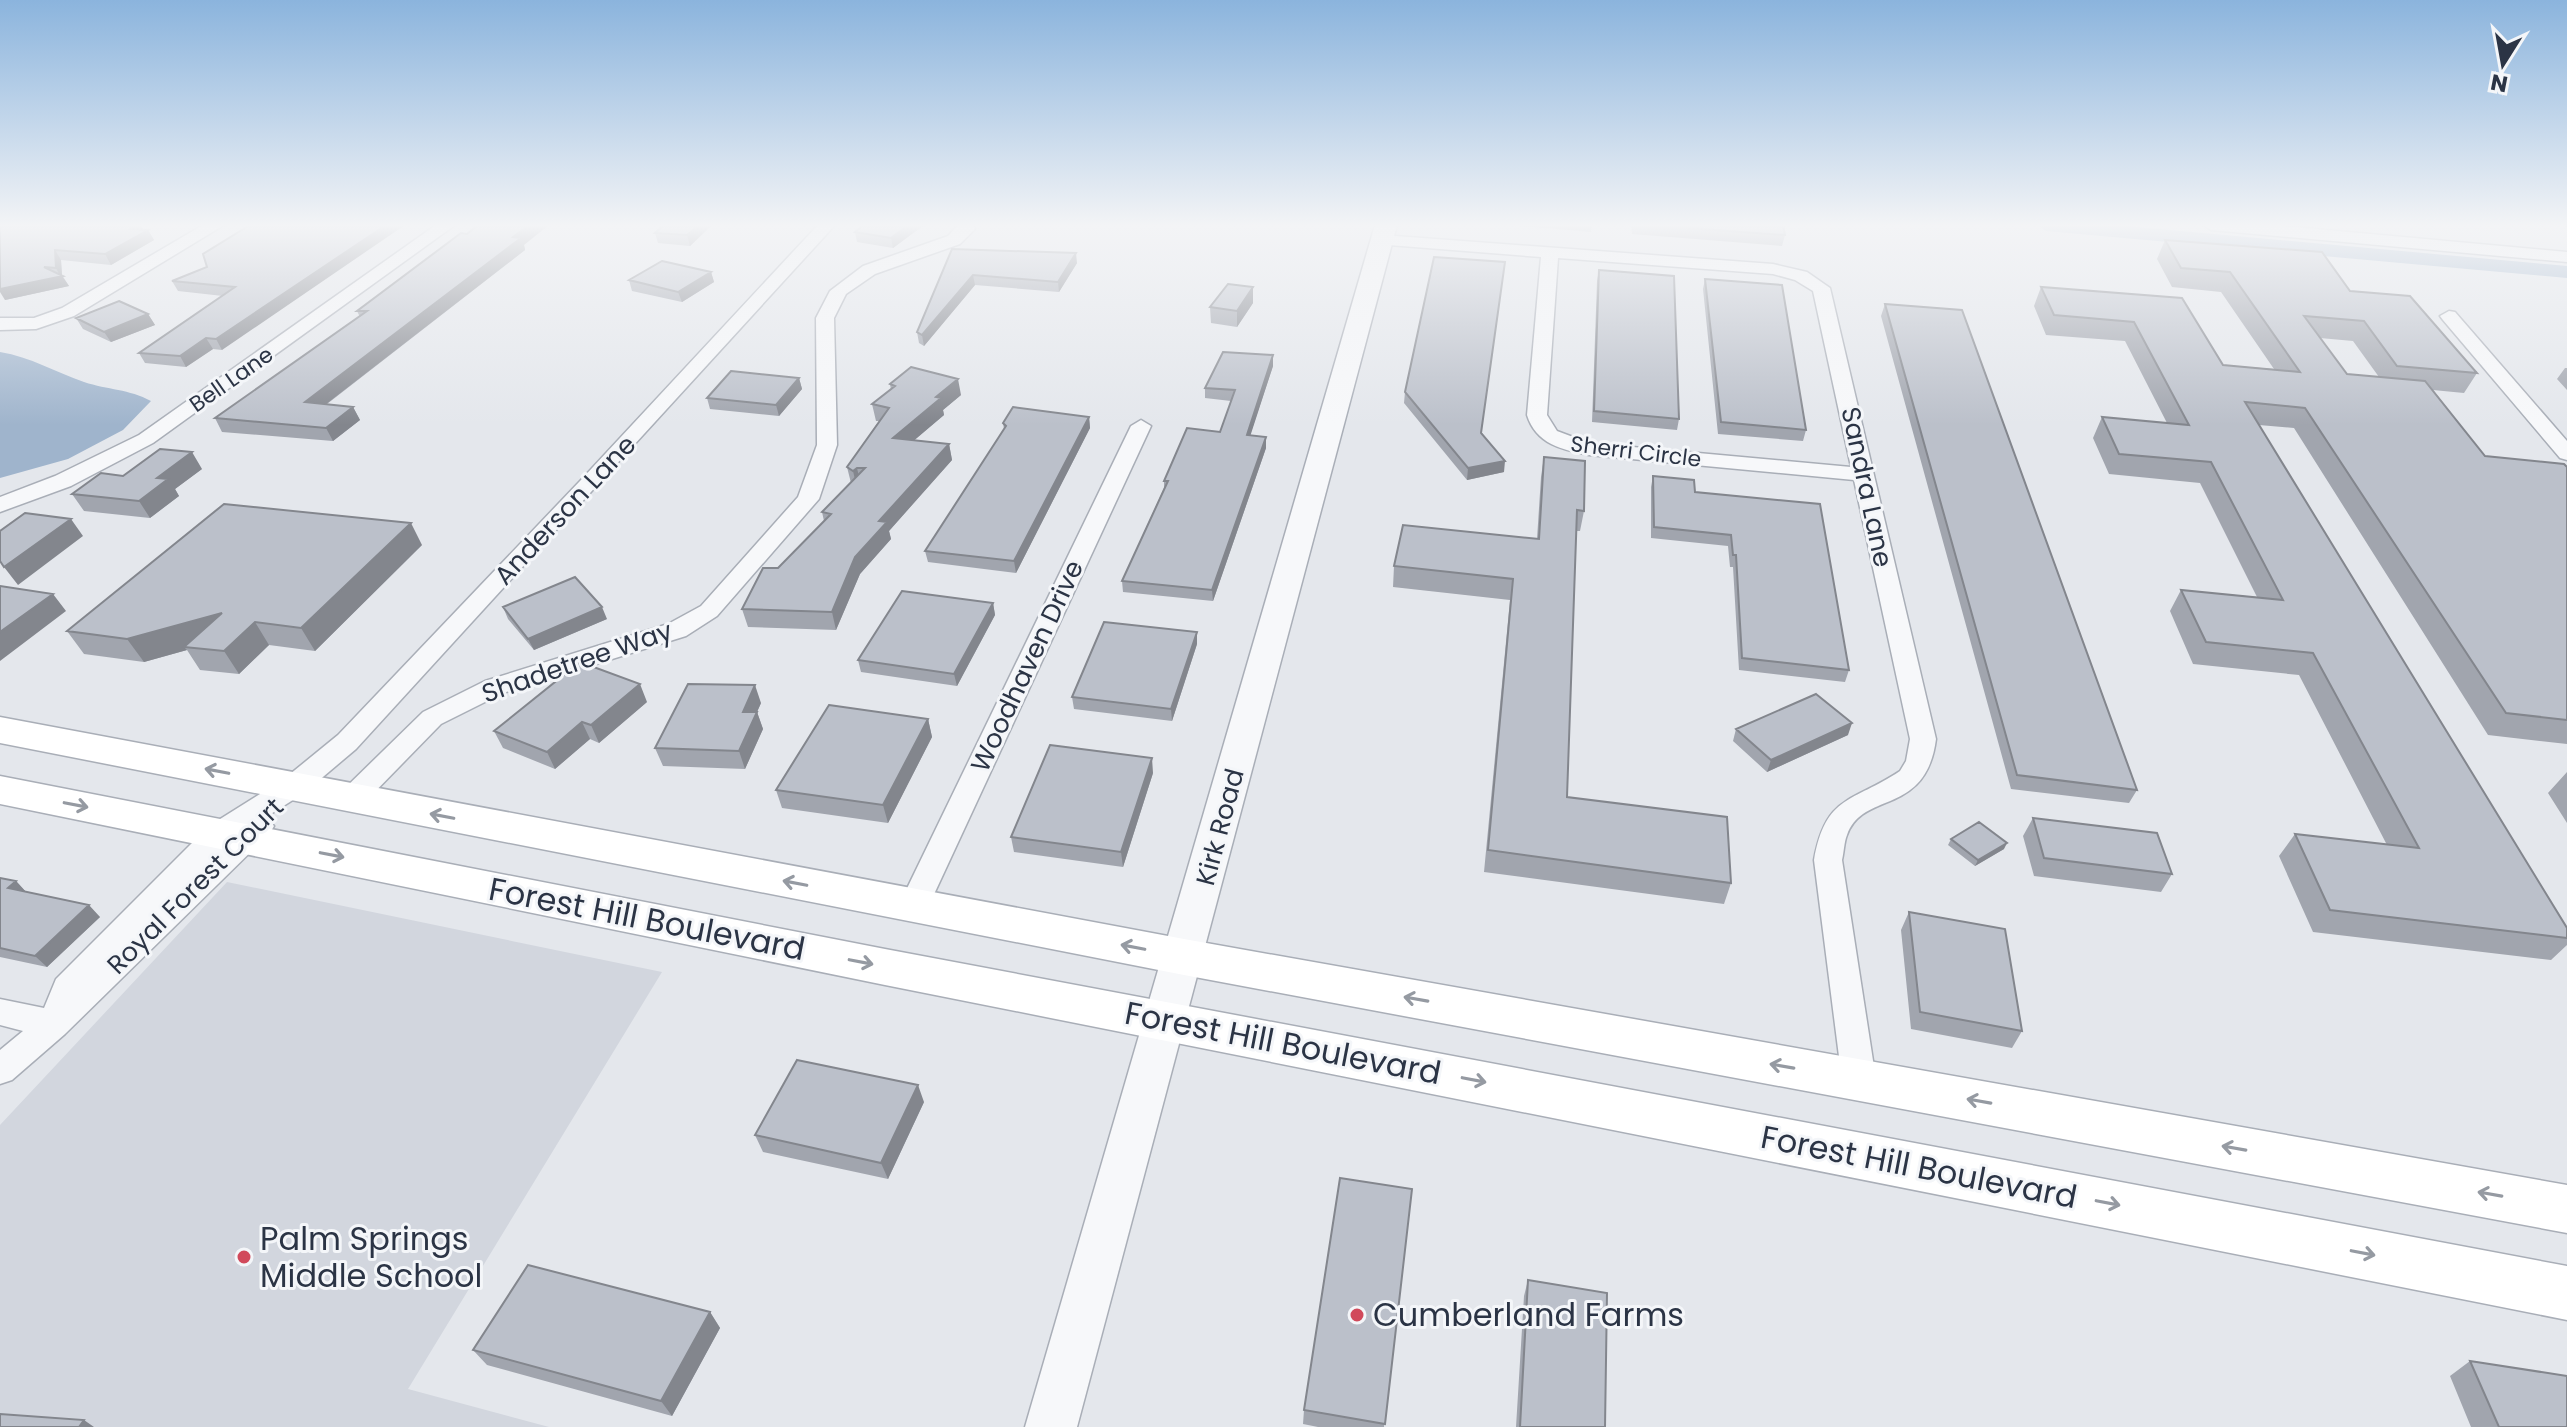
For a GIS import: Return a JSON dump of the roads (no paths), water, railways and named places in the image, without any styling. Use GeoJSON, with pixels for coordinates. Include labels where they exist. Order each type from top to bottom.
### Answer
{"type":"FeatureCollection","features":[{"type":"Feature","properties":{"kind":"main road"},"geometry":{"type":"LineString","coordinates":[[0,730],[1184,957],[2567,1209]]}},
{"type":"Feature","properties":{"kind":"main road","name":"Forest Hill Boulevard"},"geometry":{"type":"LineString","coordinates":[[0,790],[1166,1021],[2567,1293]]}},
{"type":"Feature","properties":{"kind":"street"},"geometry":{"type":"LineString","coordinates":[[0,324],[36,323],[68,312],[103,292]]}},
{"type":"Feature","properties":{"kind":"street","name":"Bell Lane"},"geometry":{"type":"LineString","coordinates":[[0,505],[63,481],[146,439],[353,292]]}},
{"type":"Feature","properties":{"kind":"street","name":"Anderson Lane"},"geometry":{"type":"LineString","coordinates":[[294,786],[347,742],[766,292]]}},
{"type":"Feature","properties":{"kind":"street","name":"Shadetree Way"},"geometry":{"type":"LineString","coordinates":[[351,799],[432,718],[494,687],[677,630],[709,611],[808,499],[827,445],[825,318],[839,292]]}},
{"type":"Feature","properties":{"kind":"street","name":"Kirk Road"},"geometry":{"type":"LineString","coordinates":[[1051,1427],[1368,292]]}},
{"type":"Feature","properties":{"kind":"street","name":"Sherri Circle"},"geometry":{"type":"LineString","coordinates":[[1547,292],[1537,415],[1538,424],[1557,440],[1589,449],[1864,475]]}},
{"type":"Feature","properties":{"kind":"street","name":"Sandra Lane"},"geometry":{"type":"LineString","coordinates":[[1821,292],[1923,752],[1920,765],[1901,785],[1854,806],[1842,816],[1829,842],[1828,860],[1859,1080]]}},
{"type":"Feature","properties":{"kind":"street"},"geometry":{"type":"LineString","coordinates":[[2449,316],[2567,454]]}},
{"type":"Feature","properties":{"kind":"street","name":"Woodhaven Drive"},"geometry":{"type":"LineString","coordinates":[[914,905],[1141,426]]}},
{"type":"Feature","properties":{"kind":"street","name":"Royal Forest Court"},"geometry":{"type":"LineString","coordinates":[[0,1070],[54,1024],[234,836],[294,786]]}},
{"type":"Feature","properties":{"kind":"street"},"geometry":{"type":"LineString","coordinates":[[0,1012],[54,1024]]}},
{"type":"Feature","properties":{"kind":"water"},"geometry":{"type":"Polygon","coordinates":[[[0,352],[33,361],[84,382],[151,401],[123,430],[68,459],[0,478],[0,352]]]}},
{"type":"Feature","properties":{"kind":"place","name":"Palm Springs Middle School"},"geometry":{"type":"Point","coordinates":[244,1257]}},
{"type":"Feature","properties":{"kind":"place","name":"Cumberland Farms"},"geometry":{"type":"Point","coordinates":[1357,1315]}}]}
